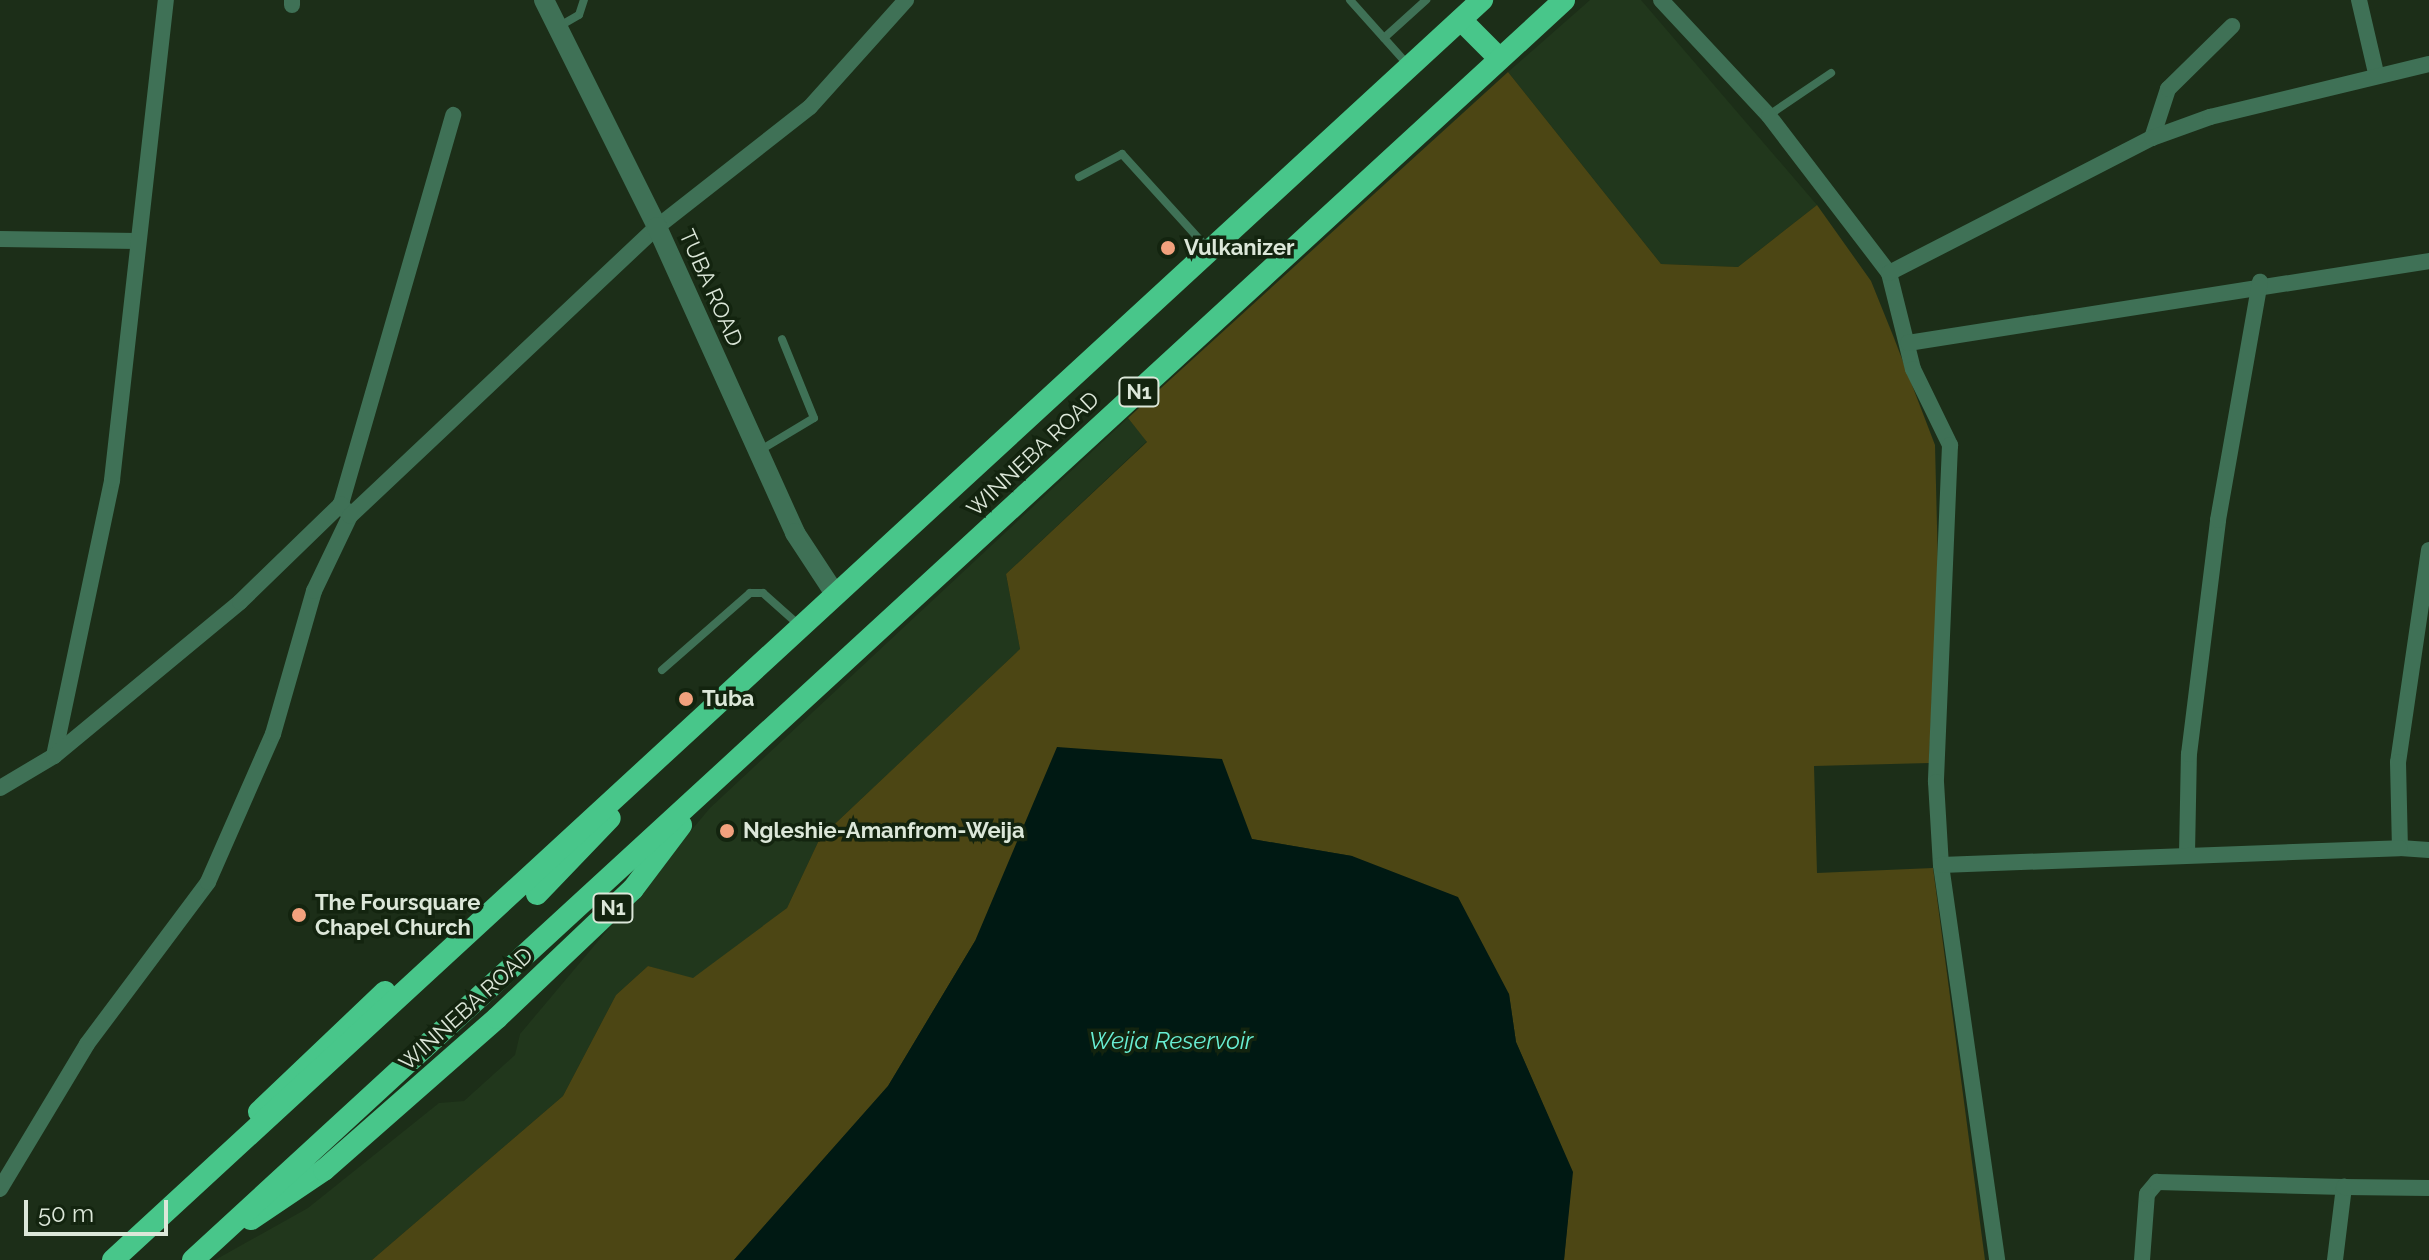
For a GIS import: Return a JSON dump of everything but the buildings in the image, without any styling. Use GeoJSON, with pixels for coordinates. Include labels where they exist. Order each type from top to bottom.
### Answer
{"type":"FeatureCollection","features":[{"type":"Feature","properties":{"kind":"highway","name":"WINNEBA ROAD"},"geometry":{"type":"LineString","coordinates":[[126,1256],[288,1079],[575,823],[633,784],[835,594],[1482,0]]}},
{"type":"Feature","properties":{"kind":"highway","name":"WINNEBA ROAD"},"geometry":{"type":"LineString","coordinates":[[193,1260],[283,1190],[540,957],[713,783],[1564,0]]}},
{"type":"Feature","properties":{"kind":"highway"},"geometry":{"type":"LineString","coordinates":[[1461,20],[1499,58]]}},
{"type":"Feature","properties":{"kind":"highway","name":"WINNEBA ROAD"},"geometry":{"type":"LineString","coordinates":[[184,1196],[287,1122],[455,970],[593,843],[633,784]]}},
{"type":"Feature","properties":{"kind":"street"},"geometry":{"type":"LineString","coordinates":[[54,756],[104,531],[166,0]]}},
{"type":"Feature","properties":{"kind":"street","name":"TUBA ROAD"},"geometry":{"type":"LineString","coordinates":[[544,0],[657,227],[795,533],[835,594]]}},
{"type":"Feature","properties":{"kind":"street"},"geometry":{"type":"LineString","coordinates":[[0,788],[54,756],[240,602],[657,227],[810,107],[906,0]]}},
{"type":"Feature","properties":{"kind":"street"},"geometry":{"type":"LineString","coordinates":[[1661,0],[1769,116],[1889,273],[1908,343],[1950,445],[1936,782],[1941,865],[1997,1260]]}},
{"type":"Feature","properties":{"kind":"street"},"geometry":{"type":"LineString","coordinates":[[2359,0],[2376,73]]}},
{"type":"Feature","properties":{"kind":"street"},"geometry":{"type":"LineString","coordinates":[[2152,138],[2168,89],[2232,26]]}},
{"type":"Feature","properties":{"kind":"street"},"geometry":{"type":"LineString","coordinates":[[1889,273],[2152,138],[2376,73],[2429,64]]}},
{"type":"Feature","properties":{"kind":"street"},"geometry":{"type":"LineString","coordinates":[[0,1189],[87,1044],[208,882],[257,777],[314,591],[345,510],[453,115]]}},
{"type":"Feature","properties":{"kind":"street"},"geometry":{"type":"LineString","coordinates":[[0,239],[137,241]]}},
{"type":"Feature","properties":{"kind":"street"},"geometry":{"type":"LineString","coordinates":[[1908,343],[2260,282],[2429,261]]}},
{"type":"Feature","properties":{"kind":"street"},"geometry":{"type":"LineString","coordinates":[[2187,854],[2189,754],[2216,536],[2260,282]]}},
{"type":"Feature","properties":{"kind":"street"},"geometry":{"type":"LineString","coordinates":[[2400,848],[2404,684],[2429,550]]}},
{"type":"Feature","properties":{"kind":"street"},"geometry":{"type":"LineString","coordinates":[[1941,865],[2187,854],[2400,848],[2429,850]]}},
{"type":"Feature","properties":{"kind":"street"},"geometry":{"type":"LineString","coordinates":[[2142,1260],[2147,1194],[2157,1182],[2429,1188]]}},
{"type":"Feature","properties":{"kind":"street"},"geometry":{"type":"LineString","coordinates":[[2335,1260],[2344,1187]]}},
{"type":"Feature","properties":{"kind":"lane"},"geometry":{"type":"LineString","coordinates":[[557,27],[579,15],[584,0]]}},
{"type":"Feature","properties":{"kind":"lane"},"geometry":{"type":"LineString","coordinates":[[1350,0],[1410,67]]}},
{"type":"Feature","properties":{"kind":"lane"},"geometry":{"type":"LineString","coordinates":[[1384,38],[1426,0]]}},
{"type":"Feature","properties":{"kind":"lane"},"geometry":{"type":"LineString","coordinates":[[1769,116],[1831,73]]}},
{"type":"Feature","properties":{"kind":"lane"},"geometry":{"type":"LineString","coordinates":[[1079,177],[1122,154],[1209,251]]}},
{"type":"Feature","properties":{"kind":"lane"},"geometry":{"type":"LineString","coordinates":[[758,451],[814,418],[782,339]]}},
{"type":"Feature","properties":{"kind":"lane"},"geometry":{"type":"LineString","coordinates":[[662,670],[750,593],[763,593],[800,627]]}},
{"type":"Feature","properties":{"kind":"shaded area"},"geometry":{"type":"Polygon","coordinates":[[[1590,0],[1641,0],[1817,205],[1738,267],[1661,264],[1508,72],[1590,0]]]}},
{"type":"Feature","properties":{"kind":"shaded area"},"geometry":{"type":"Polygon","coordinates":[[[1508,72],[1661,264],[1738,267],[1817,205],[1871,281],[1894,338],[1935,445],[1938,566],[1929,763],[1814,766],[1817,873],[1933,868],[1985,1260],[1564,1260],[1572,1172],[1516,1042],[1509,994],[1352,856],[1252,839],[975,941],[888,1086],[734,1260],[372,1260],[563,1096],[616,995],[648,966],[693,978],[787,908],[820,838],[1020,649],[1006,574],[1147,442],[1128,418],[1508,72]]]}},
{"type":"Feature","properties":{"kind":"shaded area"},"geometry":{"type":"Polygon","coordinates":[[[1128,418],[1147,441],[1006,574],[1020,649],[820,838],[787,908],[693,979],[648,966],[616,995],[563,1096],[372,1260],[215,1260],[308,1208],[439,1103],[464,1101],[515,1055],[520,1034],[710,808],[1128,418]]]}},
{"type":"Feature","properties":{"kind":"water","name":"Weija Reservoir"},"geometry":{"type":"Polygon","coordinates":[[[1057,747],[1222,759],[1252,839],[1352,856],[1458,897],[1509,994],[1516,1042],[1573,1172],[1564,1260],[734,1260],[888,1086],[975,941],[1057,747]]]}},
{"type":"Feature","properties":{"kind":"place","name":"Vulkanizer"},"geometry":{"type":"Point","coordinates":[1168,248]}},
{"type":"Feature","properties":{"kind":"place","name":"Tuba"},"geometry":{"type":"Point","coordinates":[686,699]}},
{"type":"Feature","properties":{"kind":"place","name":"Ngleshie-Amanfrom-Weija"},"geometry":{"type":"Point","coordinates":[727,831]}},
{"type":"Feature","properties":{"kind":"place","name":"The Foursquare Chapel Church"},"geometry":{"type":"Point","coordinates":[299,915]}}]}
